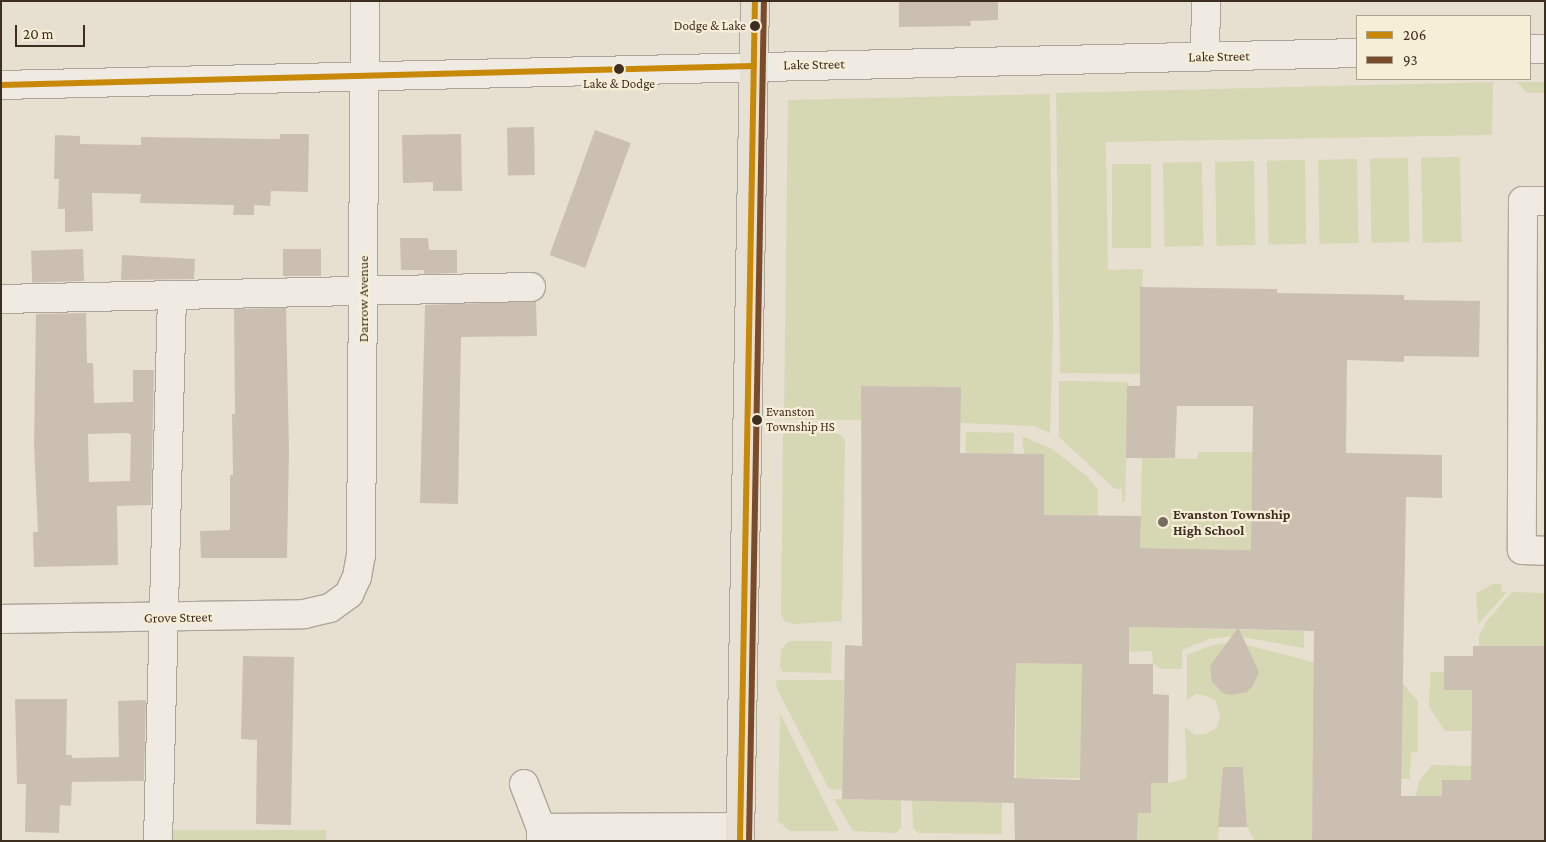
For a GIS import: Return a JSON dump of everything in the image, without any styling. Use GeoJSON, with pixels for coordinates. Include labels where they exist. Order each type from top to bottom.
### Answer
{"type":"FeatureCollection","features":[{"type":"Feature","properties":{"kind":"main road"},"geometry":{"type":"LineString","coordinates":[[740,834],[755,1]]}},
{"type":"Feature","properties":{"kind":"street","name":"Darrow Avenue"},"geometry":{"type":"LineString","coordinates":[[349,594],[361,555],[365,1]]}},
{"type":"Feature","properties":{"kind":"street"},"geometry":{"type":"LineString","coordinates":[[1205,56],[1206,1]]}},
{"type":"Feature","properties":{"kind":"street"},"geometry":{"type":"LineString","coordinates":[[1531,49],[1545,49]]}},
{"type":"Feature","properties":{"kind":"street","name":"Lake Street"},"geometry":{"type":"LineString","coordinates":[[1,85],[1356,53]]}},
{"type":"Feature","properties":{"kind":"street"},"geometry":{"type":"LineString","coordinates":[[1533,550],[1534,376],[1523,201],[1545,202]]}},
{"type":"Feature","properties":{"kind":"street"},"geometry":{"type":"LineString","coordinates":[[1,299],[531,287]]}},
{"type":"Feature","properties":{"kind":"street"},"geometry":{"type":"LineString","coordinates":[[158,841],[172,296]]}},
{"type":"Feature","properties":{"kind":"street","name":"Grove Street"},"geometry":{"type":"LineString","coordinates":[[1,619],[304,614],[330,608],[349,594]]}},
{"type":"Feature","properties":{"kind":"street"},"geometry":{"type":"LineString","coordinates":[[524,784],[541,834],[740,834]]}},
{"type":"Feature","properties":{"kind":"green space"},"geometry":{"type":"Polygon","coordinates":[[[1493,82],[1492,135],[1106,142],[1108,270],[1143,269],[1140,374],[1060,373],[1056,93],[1493,82]]]}},
{"type":"Feature","properties":{"kind":"green space"},"geometry":{"type":"Polygon","coordinates":[[[1517,82],[1545,82],[1545,93],[1527,93],[1517,82]]]}},
{"type":"Feature","properties":{"kind":"green space"},"geometry":{"type":"Polygon","coordinates":[[[1050,94],[1053,330],[1050,433],[1034,426],[960,423],[960,387],[861,386],[861,420],[784,419],[788,100],[1050,94]]]}},
{"type":"Feature","properties":{"kind":"green space"},"geometry":{"type":"Polygon","coordinates":[[[1460,157],[1461,242],[1422,243],[1421,158],[1460,157]]]}},
{"type":"Feature","properties":{"kind":"green space"},"geometry":{"type":"Polygon","coordinates":[[[1408,158],[1409,242],[1371,243],[1370,159],[1408,158]]]}},
{"type":"Feature","properties":{"kind":"green space"},"geometry":{"type":"Polygon","coordinates":[[[1357,159],[1358,243],[1319,244],[1318,160],[1357,159]]]}},
{"type":"Feature","properties":{"kind":"green space"},"geometry":{"type":"Polygon","coordinates":[[[1305,160],[1306,244],[1268,245],[1267,161],[1305,160]]]}},
{"type":"Feature","properties":{"kind":"green space"},"geometry":{"type":"Polygon","coordinates":[[[1254,161],[1255,245],[1216,246],[1215,162],[1254,161]]]}},
{"type":"Feature","properties":{"kind":"green space"},"geometry":{"type":"Polygon","coordinates":[[[1202,162],[1203,246],[1164,247],[1163,163],[1202,162]]]}},
{"type":"Feature","properties":{"kind":"green space"},"geometry":{"type":"Polygon","coordinates":[[[1112,164],[1151,164],[1151,248],[1112,248],[1112,164]]]}},
{"type":"Feature","properties":{"kind":"green space"},"geometry":{"type":"Polygon","coordinates":[[[1059,381],[1129,382],[1125,502],[1122,502],[1122,489],[1115,489],[1059,437],[1059,381]]]}},
{"type":"Feature","properties":{"kind":"green space"},"geometry":{"type":"Polygon","coordinates":[[[783,431],[830,432],[841,435],[845,441],[842,621],[796,624],[785,622],[781,614],[783,431]]]}},
{"type":"Feature","properties":{"kind":"green space"},"geometry":{"type":"Polygon","coordinates":[[[966,432],[1014,433],[1014,454],[966,453],[966,432]]]}},
{"type":"Feature","properties":{"kind":"green space"},"geometry":{"type":"Polygon","coordinates":[[[1022,436],[1052,449],[1087,476],[1098,490],[1098,516],[1044,515],[1044,454],[1024,454],[1022,436]]]}},
{"type":"Feature","properties":{"kind":"green space"},"geometry":{"type":"Polygon","coordinates":[[[1198,452],[1253,452],[1251,550],[1140,548],[1142,458],[1197,459],[1198,452]]]}},
{"type":"Feature","properties":{"kind":"green space"},"geometry":{"type":"Polygon","coordinates":[[[1493,584],[1502,584],[1501,591],[1507,592],[1478,624],[1476,593],[1493,584]]]}},
{"type":"Feature","properties":{"kind":"green space"},"geometry":{"type":"Polygon","coordinates":[[[1512,592],[1545,593],[1545,646],[1479,646],[1479,636],[1486,622],[1512,592]]]}},
{"type":"Feature","properties":{"kind":"green space"},"geometry":{"type":"Polygon","coordinates":[[[1129,627],[1304,631],[1304,648],[1236,636],[1209,639],[1182,650],[1182,669],[1162,669],[1153,664],[1152,651],[1129,652],[1129,627]]]}},
{"type":"Feature","properties":{"kind":"green space"},"geometry":{"type":"Polygon","coordinates":[[[789,641],[832,641],[831,673],[783,672],[780,668],[781,649],[789,641]]]}},
{"type":"Feature","properties":{"kind":"green space"},"geometry":{"type":"Polygon","coordinates":[[[1236,642],[1316,663],[1312,841],[1255,841],[1247,827],[1243,767],[1223,767],[1218,841],[1137,841],[1138,813],[1151,812],[1151,783],[1168,783],[1187,778],[1185,727],[1195,735],[1206,734],[1216,728],[1220,718],[1216,701],[1207,696],[1196,694],[1187,700],[1187,655],[1213,645],[1236,642]]]}},
{"type":"Feature","properties":{"kind":"green space"},"geometry":{"type":"Polygon","coordinates":[[[1016,663],[1082,663],[1082,778],[1016,778],[1016,663]]]}},
{"type":"Feature","properties":{"kind":"green space"},"geometry":{"type":"Polygon","coordinates":[[[1392,671],[1418,701],[1418,751],[1411,753],[1410,779],[1401,779],[1392,671]]]}},
{"type":"Feature","properties":{"kind":"green space"},"geometry":{"type":"Polygon","coordinates":[[[1430,672],[1444,672],[1444,690],[1472,690],[1471,731],[1445,731],[1429,707],[1430,672]]]}},
{"type":"Feature","properties":{"kind":"green space"},"geometry":{"type":"Polygon","coordinates":[[[777,680],[844,680],[842,790],[829,789],[776,687],[777,680]]]}},
{"type":"Feature","properties":{"kind":"green space"},"geometry":{"type":"Polygon","coordinates":[[[780,713],[839,831],[790,831],[778,821],[780,713]]]}},
{"type":"Feature","properties":{"kind":"green space"},"geometry":{"type":"Polygon","coordinates":[[[1432,765],[1471,766],[1471,780],[1442,780],[1442,796],[1415,796],[1420,780],[1432,765]]]}},
{"type":"Feature","properties":{"kind":"green space"},"geometry":{"type":"Polygon","coordinates":[[[834,799],[901,800],[901,828],[896,833],[853,831],[834,799]]]}},
{"type":"Feature","properties":{"kind":"green space"},"geometry":{"type":"Polygon","coordinates":[[[912,800],[1002,802],[1002,834],[918,833],[913,828],[912,800]]]}},
{"type":"Feature","properties":{"kind":"green space"},"geometry":{"type":"Polygon","coordinates":[[[169,830],[326,830],[326,841],[169,841],[169,830]]]}},
{"type":"Feature","properties":{"kind":"building"},"geometry":{"type":"Polygon","coordinates":[[[899,1],[998,1],[998,20],[970,21],[971,26],[899,27],[899,1]]]}},
{"type":"Feature","properties":{"kind":"building"},"geometry":{"type":"Polygon","coordinates":[[[507,127],[534,127],[535,175],[508,175],[507,127]]]}},
{"type":"Feature","properties":{"kind":"building"},"geometry":{"type":"Polygon","coordinates":[[[595,130],[631,143],[585,268],[550,255],[595,130]]]}},
{"type":"Feature","properties":{"kind":"building"},"geometry":{"type":"Polygon","coordinates":[[[280,134],[309,134],[308,192],[271,191],[270,206],[254,205],[254,215],[233,215],[234,205],[140,203],[141,194],[92,193],[93,231],[65,232],[65,209],[58,209],[59,179],[54,179],[55,135],[80,136],[80,144],[141,145],[141,137],[280,139],[280,134]]]}},
{"type":"Feature","properties":{"kind":"building"},"geometry":{"type":"Polygon","coordinates":[[[461,134],[462,191],[433,191],[433,182],[403,183],[402,135],[461,134]]]}},
{"type":"Feature","properties":{"kind":"building"},"geometry":{"type":"Polygon","coordinates":[[[400,238],[428,238],[429,250],[457,250],[457,273],[424,274],[424,270],[401,270],[400,238]]]}},
{"type":"Feature","properties":{"kind":"building"},"geometry":{"type":"Polygon","coordinates":[[[83,249],[84,281],[32,283],[31,251],[83,249]]]}},
{"type":"Feature","properties":{"kind":"building"},"geometry":{"type":"Polygon","coordinates":[[[283,249],[321,249],[321,276],[283,276],[283,249]]]}},
{"type":"Feature","properties":{"kind":"building"},"geometry":{"type":"Polygon","coordinates":[[[122,255],[195,259],[194,279],[121,280],[122,255]]]}},
{"type":"Feature","properties":{"kind":"building","name":"Evanston Township High School"},"geometry":{"type":"Polygon","coordinates":[[[1140,287],[1277,289],[1277,293],[1404,295],[1404,300],[1480,301],[1479,357],[1404,356],[1404,362],[1347,360],[1346,453],[1442,455],[1442,498],[1406,497],[1401,796],[1442,796],[1442,780],[1471,780],[1472,690],[1444,690],[1444,656],[1473,656],[1473,646],[1545,646],[1545,841],[1312,841],[1314,631],[1239,629],[1259,672],[1253,686],[1247,692],[1231,695],[1223,693],[1212,682],[1210,666],[1237,629],[1129,627],[1129,664],[1153,664],[1153,694],[1169,695],[1168,783],[1151,783],[1151,813],[1138,813],[1137,841],[1015,841],[1014,803],[842,799],[845,645],[862,646],[861,386],[961,387],[960,453],[1044,454],[1044,515],[1141,516],[1140,548],[1251,550],[1253,406],[1177,406],[1175,458],[1126,458],[1127,386],[1140,386],[1140,287]],[[1016,663],[1014,778],[1080,780],[1082,664],[1016,663]]]}},
{"type":"Feature","properties":{"kind":"building"},"geometry":{"type":"Polygon","coordinates":[[[536,301],[537,336],[461,337],[458,504],[420,503],[425,305],[536,301]]]}},
{"type":"Feature","properties":{"kind":"building"},"geometry":{"type":"Polygon","coordinates":[[[286,308],[289,450],[287,558],[201,558],[200,531],[230,530],[230,475],[233,475],[232,414],[235,414],[234,309],[286,308]]]}},
{"type":"Feature","properties":{"kind":"building"},"geometry":{"type":"Polygon","coordinates":[[[86,313],[87,363],[93,363],[94,403],[133,402],[133,370],[154,370],[151,505],[117,506],[118,565],[34,567],[33,532],[38,532],[34,444],[36,314],[86,313]],[[128,433],[88,434],[89,482],[130,481],[131,435],[128,433]]]}},
{"type":"Feature","properties":{"kind":"building"},"geometry":{"type":"Polygon","coordinates":[[[243,656],[294,657],[291,825],[256,824],[257,740],[241,739],[243,656]]]}},
{"type":"Feature","properties":{"kind":"building"},"geometry":{"type":"Polygon","coordinates":[[[15,699],[67,699],[66,755],[72,755],[72,758],[119,757],[118,701],[146,700],[144,781],[72,782],[71,806],[60,805],[59,833],[25,832],[26,784],[17,784],[15,699]]]}},
{"type":"Feature","properties":{"kind":"building"},"geometry":{"type":"Polygon","coordinates":[[[1223,767],[1243,767],[1247,827],[1218,827],[1223,767]]]}},
{"type":"Feature","properties":{"kind":"transit line","name":"206"},"geometry":{"type":"LineString","coordinates":[[740,841],[755,1]]}},
{"type":"Feature","properties":{"kind":"transit line","name":"93"},"geometry":{"type":"LineString","coordinates":[[749,841],[764,1]]}},
{"type":"Feature","properties":{"kind":"transit line","name":"206"},"geometry":{"type":"LineString","coordinates":[[1,85],[754,66]]}},
{"type":"Feature","properties":{"kind":"place","name":"Dodge & Lake"},"geometry":{"type":"Point","coordinates":[755,26]}},
{"type":"Feature","properties":{"kind":"place","name":"Lake & Dodge"},"geometry":{"type":"Point","coordinates":[619,69]}},
{"type":"Feature","properties":{"kind":"place","name":"Evanston Township HS"},"geometry":{"type":"Point","coordinates":[757,420]}},
{"type":"Feature","properties":{"kind":"place","name":"Evanston Township High School"},"geometry":{"type":"Point","coordinates":[1163,522]}}]}
